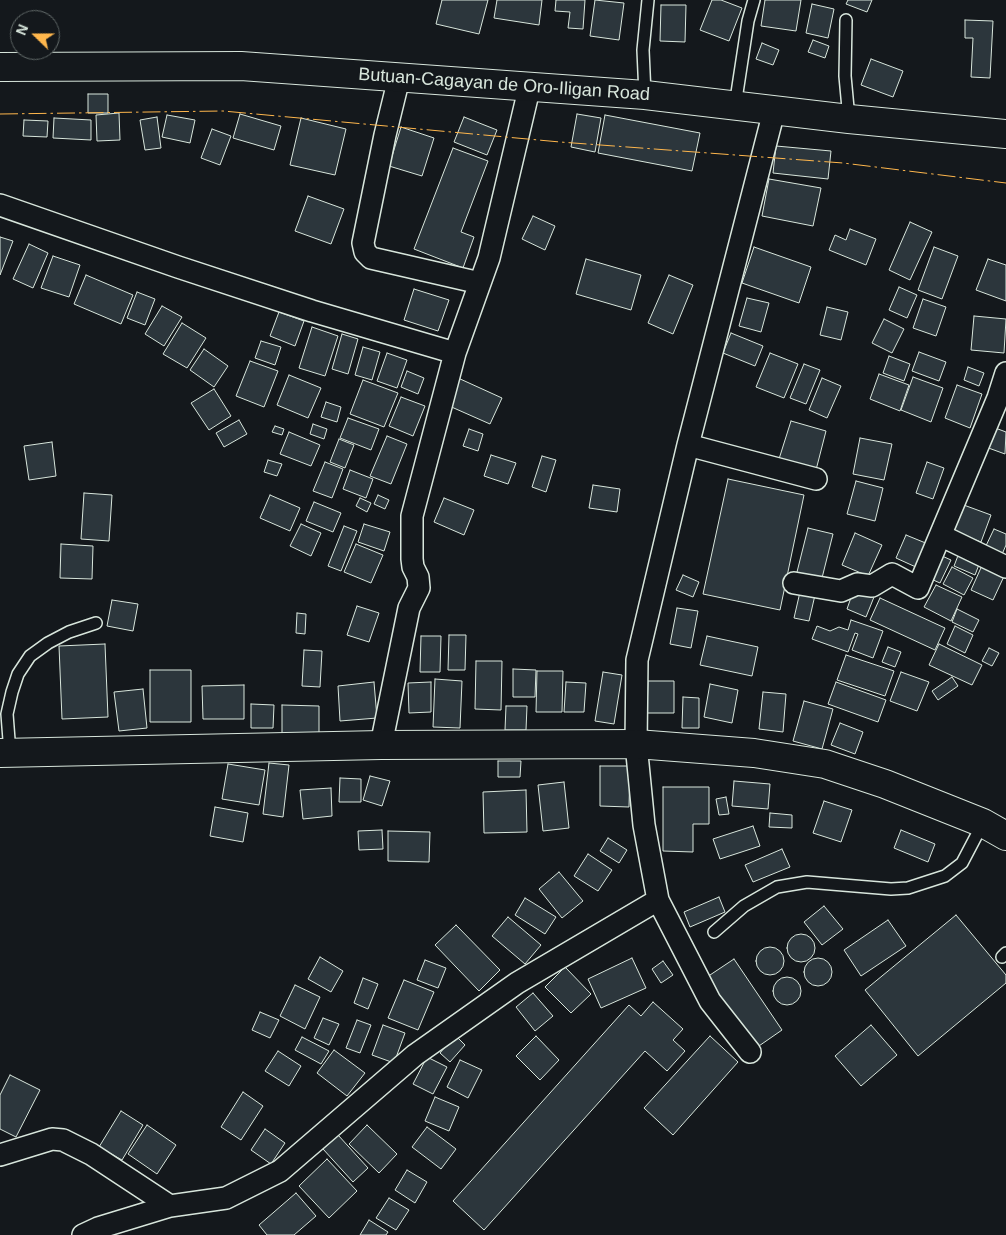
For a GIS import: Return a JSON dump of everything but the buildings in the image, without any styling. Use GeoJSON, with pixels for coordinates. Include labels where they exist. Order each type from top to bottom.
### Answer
{"type":"FeatureCollection","features":[{"type":"Feature","properties":{"kind":"main road","name":"Butuan-Cagayan de Oro-Iligan Road"},"geometry":{"type":"LineString","coordinates":[[0,67],[241,66],[399,78],[530,85],[614,94],[645,95],[849,119],[1006,134]]}},
{"type":"Feature","properties":{"kind":"main road"},"geometry":{"type":"LineString","coordinates":[[5,753],[381,745],[636,744],[754,753],[825,764],[886,784],[983,823],[1006,836]]}},
{"type":"Feature","properties":{"kind":"street"},"geometry":{"type":"LineString","coordinates":[[399,78],[385,135],[363,243],[365,252],[370,258],[480,283]]}},
{"type":"Feature","properties":{"kind":"street"},"geometry":{"type":"LineString","coordinates":[[381,745],[409,608],[419,588],[418,577],[413,567],[412,559],[412,516],[455,353],[489,258],[530,85]]}},
{"type":"Feature","properties":{"kind":"street"},"geometry":{"type":"LineString","coordinates":[[750,1052],[710,1001],[658,900],[644,825],[636,744],[637,660],[688,445],[774,110]]}},
{"type":"Feature","properties":{"kind":"street"},"geometry":{"type":"LineString","coordinates":[[0,205],[303,308],[455,353]]}},
{"type":"Feature","properties":{"kind":"street"},"geometry":{"type":"LineString","coordinates":[[794,583],[841,591],[857,584],[872,586],[892,574],[918,588],[942,536],[998,398],[1006,373]]}},
{"type":"Feature","properties":{"kind":"street"},"geometry":{"type":"LineString","coordinates":[[688,445],[816,479]]}},
{"type":"Feature","properties":{"kind":"street"},"geometry":{"type":"LineString","coordinates":[[942,536],[1006,567]]}},
{"type":"Feature","properties":{"kind":"street"},"geometry":{"type":"LineString","coordinates":[[83,1235],[98,1228],[170,1206],[226,1198],[280,1171],[415,1055],[517,983],[658,900]]}},
{"type":"Feature","properties":{"kind":"street"},"geometry":{"type":"LineString","coordinates":[[0,1155],[52,1139],[63,1140],[91,1154],[170,1206]]}},
{"type":"Feature","properties":{"kind":"lane"},"geometry":{"type":"LineString","coordinates":[[645,95],[643,50],[648,0]]}},
{"type":"Feature","properties":{"kind":"lane"},"geometry":{"type":"LineString","coordinates":[[735,106],[748,21],[754,0]]}},
{"type":"Feature","properties":{"kind":"lane"},"geometry":{"type":"LineString","coordinates":[[846,20],[845,76],[849,119]]}},
{"type":"Feature","properties":{"kind":"lane"},"geometry":{"type":"LineString","coordinates":[[5,753],[7,714],[18,674],[30,656],[48,643],[69,632],[96,624]]}},
{"type":"Feature","properties":{"kind":"lane"},"geometry":{"type":"LineString","coordinates":[[714,932],[744,906],[777,887],[806,882],[891,889],[908,888],[945,876],[962,863],[983,823]]}},
{"type":"Feature","properties":{"kind":"power"},"geometry":{"type":"LineString","coordinates":[[0,114],[223,111],[560,142],[843,163],[1006,183]]}}]}
